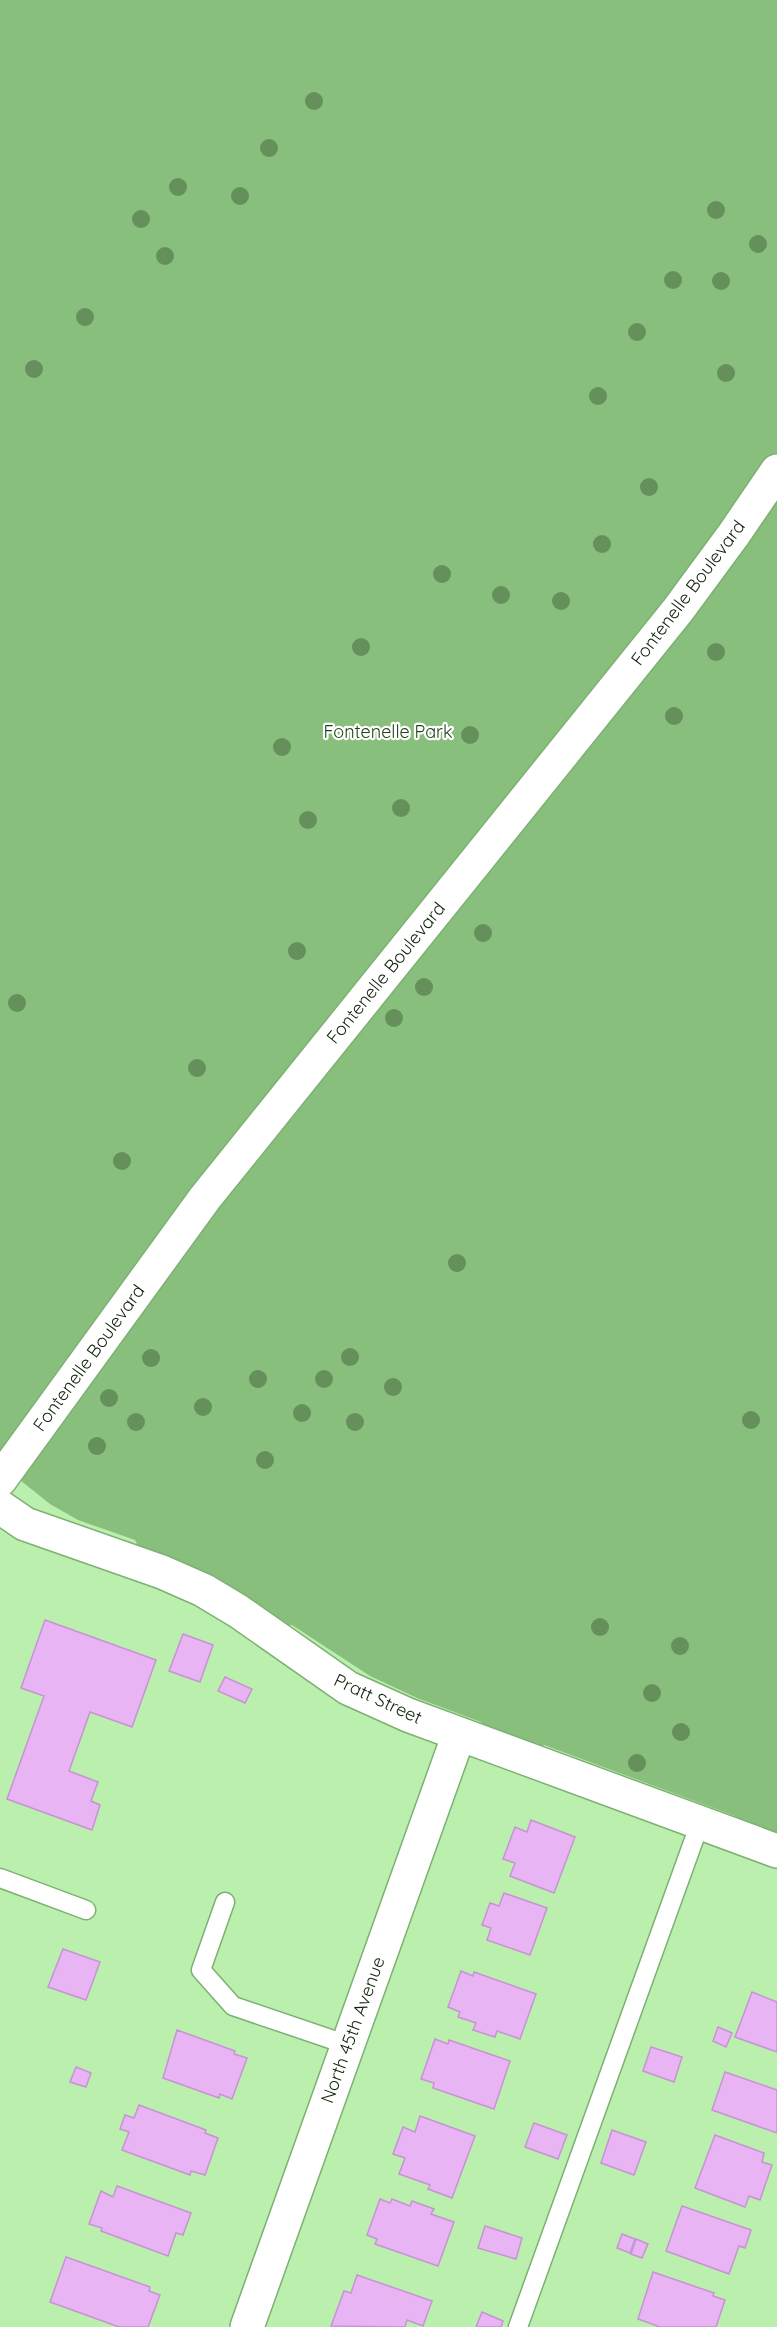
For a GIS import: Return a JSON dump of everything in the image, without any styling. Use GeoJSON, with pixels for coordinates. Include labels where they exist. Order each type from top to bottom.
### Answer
{"type":"FeatureCollection","features":[{"type":"Feature","properties":{"kind":"street","name":"Fontenelle Boulevard"},"geometry":{"type":"LineString","coordinates":[[0,1480],[205,1198],[678,610],[777,471]]}},
{"type":"Feature","properties":{"kind":"street","name":"Pratt Street"},"geometry":{"type":"LineString","coordinates":[[0,1507],[25,1524],[162,1572],[203,1590],[238,1611],[348,1688],[408,1715],[777,1851]]}},
{"type":"Feature","properties":{"kind":"street","name":"North 45th Avenue"},"geometry":{"type":"LineString","coordinates":[[247,2327],[459,1734]]}},
{"type":"Feature","properties":{"kind":"lane"},"geometry":{"type":"LineString","coordinates":[[518,2327],[700,1823]]}},
{"type":"Feature","properties":{"kind":"lane"},"geometry":{"type":"LineString","coordinates":[[0,1878],[86,1910]]}},
{"type":"Feature","properties":{"kind":"lane"},"geometry":{"type":"LineString","coordinates":[[225,1902],[201,1970],[233,2006],[348,2045]]}},
{"type":"Feature","properties":{"kind":"green space","name":"Fontenelle Park"},"geometry":{"type":"Polygon","coordinates":[[[0,0],[777,0],[777,1840],[740,1823],[735,1816],[544,1745],[539,1749],[485,1730],[481,1722],[417,1698],[370,1676],[292,1625],[280,1625],[141,1553],[135,1540],[78,1520],[50,1504],[0,1464],[0,0]]]}},
{"type":"Feature","properties":{"kind":"building"},"geometry":{"type":"Polygon","coordinates":[[[45,1620],[156,1660],[132,1727],[90,1712],[69,1771],[98,1782],[91,1801],[100,1805],[92,1830],[7,1799],[44,1696],[21,1688],[45,1620]]]}},
{"type":"Feature","properties":{"kind":"building"},"geometry":{"type":"Polygon","coordinates":[[[183,1634],[213,1645],[200,1682],[169,1671],[183,1634]]]}},
{"type":"Feature","properties":{"kind":"building"},"geometry":{"type":"Polygon","coordinates":[[[225,1677],[252,1689],[245,1703],[218,1691],[225,1677]]]}},
{"type":"Feature","properties":{"kind":"building"},"geometry":{"type":"Polygon","coordinates":[[[531,1820],[575,1837],[554,1893],[510,1876],[515,1863],[503,1859],[515,1827],[527,1832],[531,1820]]]}},
{"type":"Feature","properties":{"kind":"building"},"geometry":{"type":"Polygon","coordinates":[[[504,1893],[547,1908],[530,1955],[487,1940],[491,1928],[482,1925],[490,1903],[499,1906],[504,1893]]]}},
{"type":"Feature","properties":{"kind":"building"},"geometry":{"type":"Polygon","coordinates":[[[63,1949],[100,1962],[86,2000],[48,1987],[63,1949]]]}},
{"type":"Feature","properties":{"kind":"building"},"geometry":{"type":"Polygon","coordinates":[[[461,1971],[473,1976],[474,1972],[536,1994],[520,2039],[497,2031],[495,2037],[473,2030],[476,2023],[458,2017],[460,2012],[448,2007],[461,1971]]]}},
{"type":"Feature","properties":{"kind":"building"},"geometry":{"type":"Polygon","coordinates":[[[752,1992],[777,2002],[777,2052],[735,2037],[752,1992]]]}},
{"type":"Feature","properties":{"kind":"building"},"geometry":{"type":"Polygon","coordinates":[[[718,2027],[732,2033],[726,2047],[713,2041],[718,2027]]]}},
{"type":"Feature","properties":{"kind":"building"},"geometry":{"type":"Polygon","coordinates":[[[177,2030],[235,2051],[234,2054],[247,2058],[232,2099],[220,2094],[219,2098],[163,2078],[177,2030]]]}},
{"type":"Feature","properties":{"kind":"building"},"geometry":{"type":"Polygon","coordinates":[[[435,2039],[448,2044],[449,2040],[510,2061],[494,2109],[433,2088],[434,2083],[421,2079],[435,2039]]]}},
{"type":"Feature","properties":{"kind":"building"},"geometry":{"type":"Polygon","coordinates":[[[651,2047],[682,2057],[674,2082],[643,2071],[651,2047]]]}},
{"type":"Feature","properties":{"kind":"building"},"geometry":{"type":"Polygon","coordinates":[[[76,2067],[91,2073],[86,2087],[70,2082],[76,2067]]]}},
{"type":"Feature","properties":{"kind":"building"},"geometry":{"type":"Polygon","coordinates":[[[725,2072],[777,2090],[777,2133],[712,2110],[725,2072]]]}},
{"type":"Feature","properties":{"kind":"building"},"geometry":{"type":"Polygon","coordinates":[[[139,2105],[206,2130],[205,2133],[218,2138],[205,2175],[191,2171],[190,2175],[122,2150],[129,2132],[120,2129],[125,2115],[134,2118],[139,2105]]]}},
{"type":"Feature","properties":{"kind":"building"},"geometry":{"type":"Polygon","coordinates":[[[420,2116],[475,2136],[452,2198],[428,2189],[430,2185],[399,2174],[405,2158],[393,2154],[403,2127],[415,2132],[420,2116]]]}},
{"type":"Feature","properties":{"kind":"building"},"geometry":{"type":"Polygon","coordinates":[[[534,2123],[567,2135],[558,2159],[525,2147],[534,2123]]]}},
{"type":"Feature","properties":{"kind":"building"},"geometry":{"type":"Polygon","coordinates":[[[612,2130],[646,2142],[634,2175],[601,2163],[612,2130]]]}},
{"type":"Feature","properties":{"kind":"building"},"geometry":{"type":"Polygon","coordinates":[[[715,2135],[764,2153],[762,2162],[772,2165],[760,2200],[749,2196],[745,2207],[695,2188],[715,2135]]]}},
{"type":"Feature","properties":{"kind":"building"},"geometry":{"type":"Polygon","coordinates":[[[117,2186],[191,2213],[183,2235],[176,2233],[168,2256],[101,2231],[102,2228],[89,2224],[101,2191],[113,2197],[117,2186]]]}},
{"type":"Feature","properties":{"kind":"building"},"geometry":{"type":"Polygon","coordinates":[[[380,2199],[390,2203],[392,2199],[410,2206],[412,2201],[434,2209],[431,2214],[454,2222],[438,2266],[375,2244],[377,2239],[367,2235],[380,2199]]]}},
{"type":"Feature","properties":{"kind":"building"},"geometry":{"type":"Polygon","coordinates":[[[682,2206],[751,2230],[745,2248],[739,2246],[729,2274],[666,2251],[682,2206]]]}},
{"type":"Feature","properties":{"kind":"building"},"geometry":{"type":"Polygon","coordinates":[[[485,2226],[522,2238],[516,2259],[478,2248],[485,2226]]]}},
{"type":"Feature","properties":{"kind":"building"},"geometry":{"type":"Polygon","coordinates":[[[622,2234],[635,2239],[630,2253],[617,2248],[622,2234]]]}},
{"type":"Feature","properties":{"kind":"building"},"geometry":{"type":"Polygon","coordinates":[[[636,2239],[648,2244],[642,2258],[631,2254],[636,2239]]]}},
{"type":"Feature","properties":{"kind":"building"},"geometry":{"type":"Polygon","coordinates":[[[66,2257],[150,2287],[149,2291],[160,2295],[148,2327],[119,2327],[50,2302],[66,2257]]]}},
{"type":"Feature","properties":{"kind":"building"},"geometry":{"type":"Polygon","coordinates":[[[653,2272],[714,2293],[713,2296],[725,2300],[716,2327],[660,2327],[638,2319],[653,2272]]]}},
{"type":"Feature","properties":{"kind":"building"},"geometry":{"type":"Polygon","coordinates":[[[357,2275],[432,2301],[423,2326],[407,2320],[405,2327],[331,2326],[344,2291],[351,2293],[357,2275]]]}},
{"type":"Feature","properties":{"kind":"building"},"geometry":{"type":"Polygon","coordinates":[[[482,2312],[503,2321],[501,2327],[476,2327],[482,2312]]]}}]}
